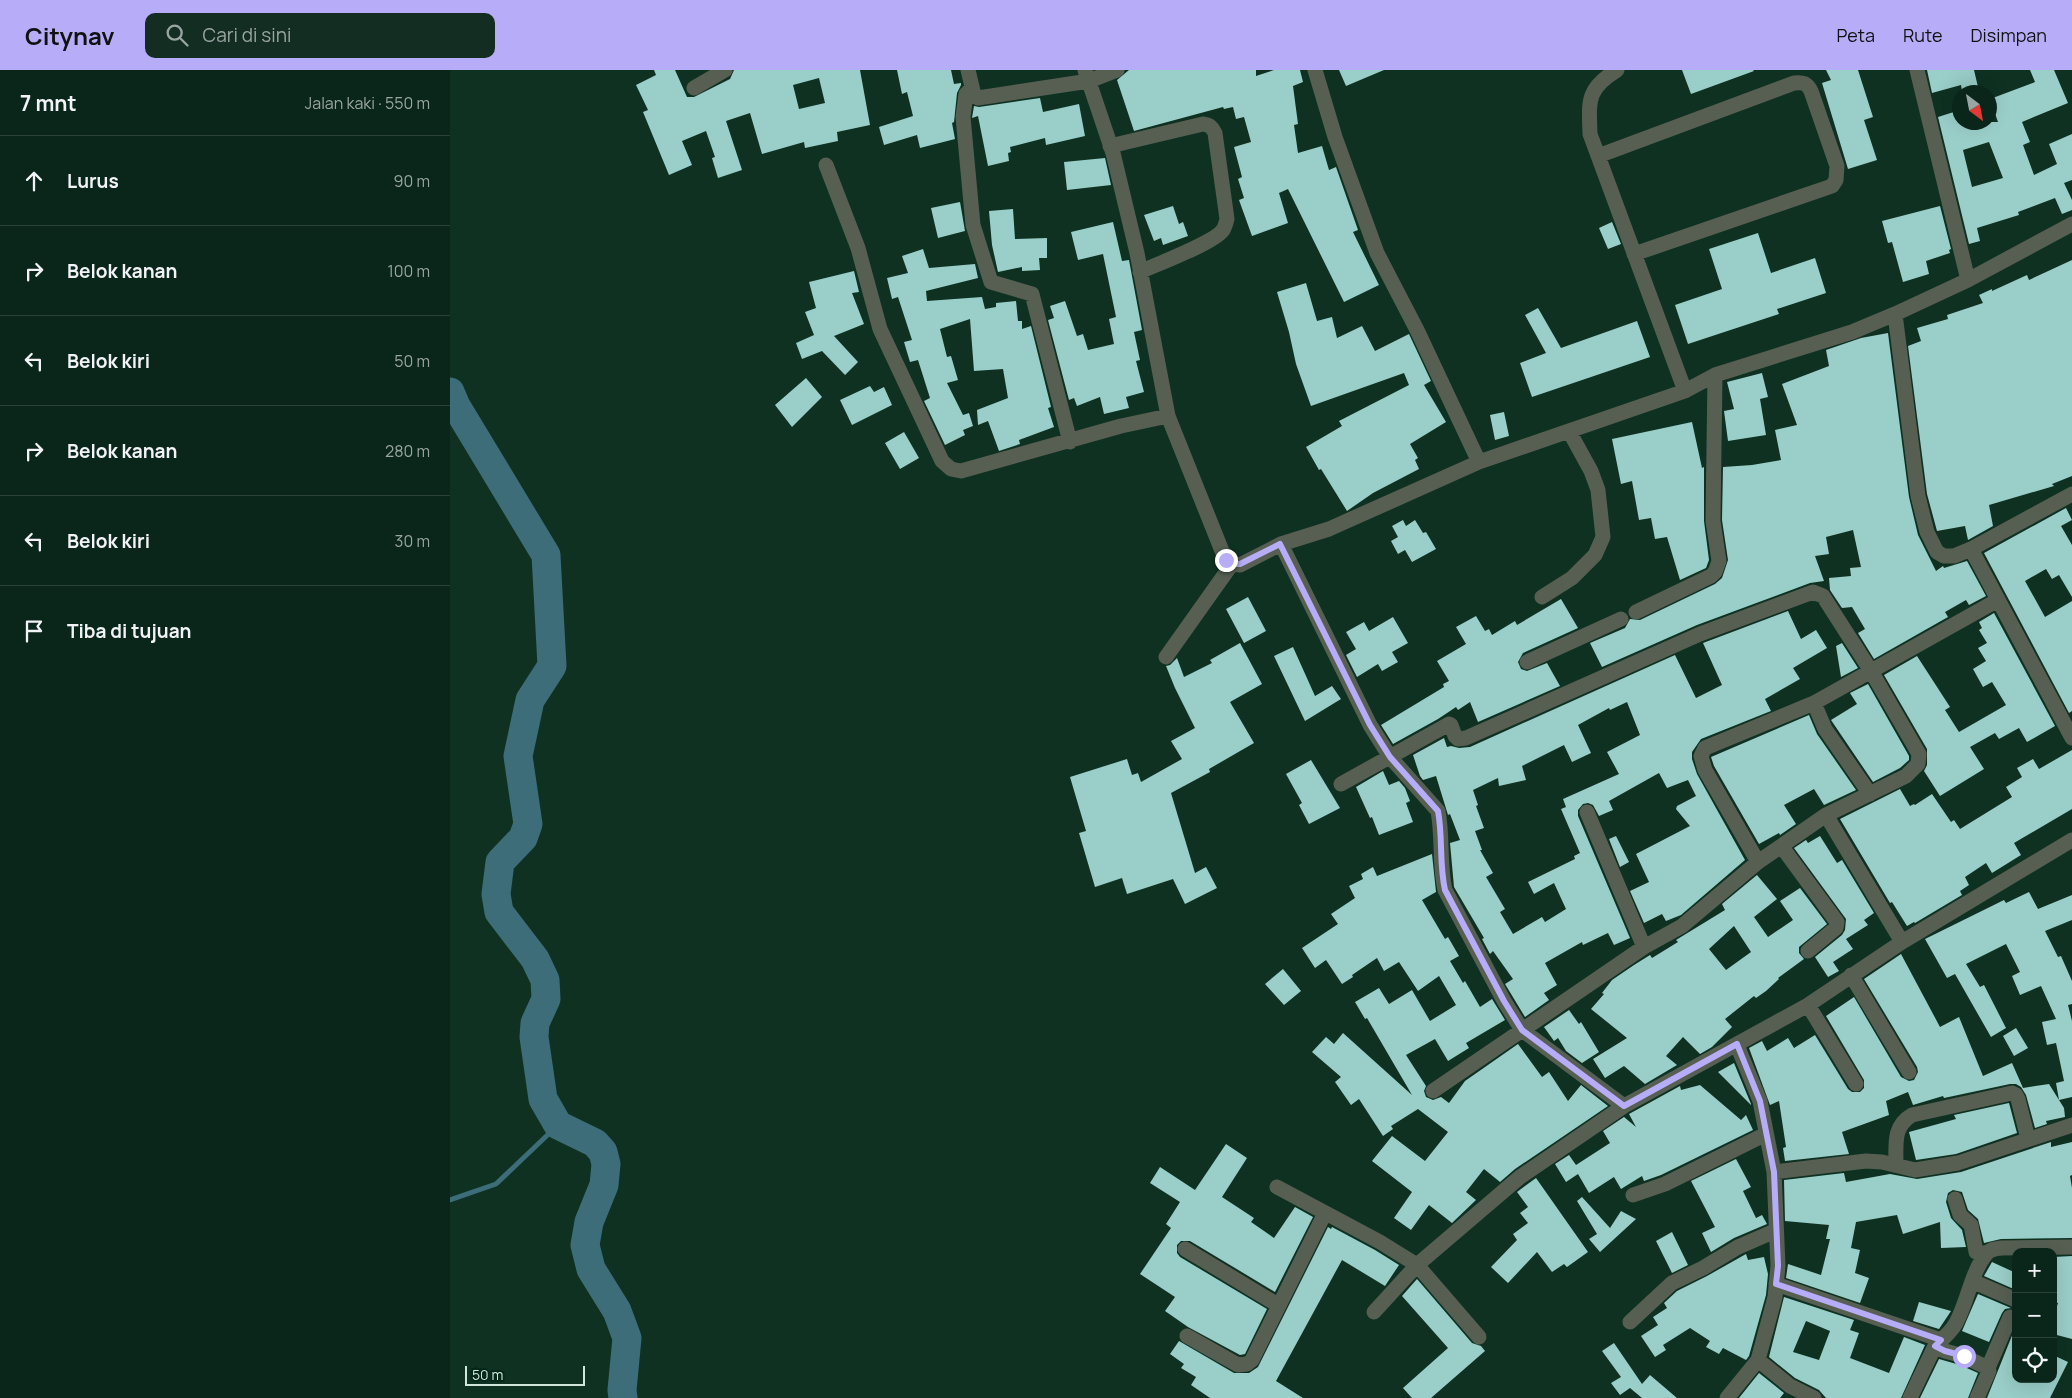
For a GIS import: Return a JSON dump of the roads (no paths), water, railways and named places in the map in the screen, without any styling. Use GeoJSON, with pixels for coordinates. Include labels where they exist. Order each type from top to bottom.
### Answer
{"type":"FeatureCollection","features":[{"type":"Feature","properties":{"kind":"street"},"geometry":{"type":"LineString","coordinates":[[694,88],[725,70]]}},
{"type":"Feature","properties":{"kind":"street"},"geometry":{"type":"LineString","coordinates":[[968,70],[974,95],[978,98],[1117,70]]}},
{"type":"Feature","properties":{"kind":"street"},"geometry":{"type":"LineString","coordinates":[[1314,70],[1334,137],[1377,253],[1479,462]]}},
{"type":"Feature","properties":{"kind":"street"},"geometry":{"type":"LineString","coordinates":[[1617,70],[1604,78],[1593,90],[1590,104],[1590,134],[1685,390]]}},
{"type":"Feature","properties":{"kind":"street"},"geometry":{"type":"LineString","coordinates":[[1917,70],[1968,280]]}},
{"type":"Feature","properties":{"kind":"street"},"geometry":{"type":"LineString","coordinates":[[1087,75],[1110,146],[1137,253],[1168,416],[1222,551],[1226,560],[1232,564],[1240,564],[1280,544],[1329,529],[1479,462],[1685,390],[1715,375],[1852,332],[1968,280],[2072,224]]}},
{"type":"Feature","properties":{"kind":"street"},"geometry":{"type":"LineString","coordinates":[[1598,156],[1794,83],[1801,82],[1807,85],[1810,91],[1837,166],[1836,180],[1832,186],[1634,254]]}},
{"type":"Feature","properties":{"kind":"street"},"geometry":{"type":"LineString","coordinates":[[972,88],[966,94],[962,117],[973,225],[991,282],[1032,294],[1070,442]]}},
{"type":"Feature","properties":{"kind":"street"},"geometry":{"type":"LineString","coordinates":[[1110,146],[1203,124],[1208,124],[1215,133],[1227,219],[1224,229],[1204,243],[1140,272]]}},
{"type":"Feature","properties":{"kind":"street"},"geometry":{"type":"LineString","coordinates":[[826,165],[858,248],[880,329],[942,460],[951,469],[961,471],[1122,426],[1168,416]]}},
{"type":"Feature","properties":{"kind":"street"},"geometry":{"type":"LineString","coordinates":[[1895,314],[1918,496],[1927,532],[1937,552],[1944,556],[1954,556],[1971,549],[2072,494]]}},
{"type":"Feature","properties":{"kind":"street"},"geometry":{"type":"LineString","coordinates":[[1636,612],[1712,576],[1718,566],[1719,561],[1713,521],[1715,375]]}},
{"type":"Feature","properties":{"kind":"street"},"geometry":{"type":"LineString","coordinates":[[1542,597],[1572,578],[1595,555],[1602,537],[1598,490],[1591,471],[1568,431]]}},
{"type":"Feature","properties":{"kind":"street"},"geometry":{"type":"LineString","coordinates":[[1280,544],[1360,707],[1390,757],[1438,811],[1442,874],[1445,890],[1504,1001],[1522,1030],[1624,1106]]}},
{"type":"Feature","properties":{"kind":"street"},"geometry":{"type":"LineString","coordinates":[[1971,549],[2072,738]]}},
{"type":"Feature","properties":{"kind":"street"},"geometry":{"type":"LineString","coordinates":[[1166,657],[1232,564]]}},
{"type":"Feature","properties":{"kind":"street"},"geometry":{"type":"LineString","coordinates":[[1341,784],[1449,724],[1455,736],[1466,738],[1700,634],[1813,592],[1823,596],[1871,671],[1914,745],[1920,760],[1913,771],[1906,776],[1826,816],[1758,862],[1682,926],[1644,947],[1432,1091]]}},
{"type":"Feature","properties":{"kind":"street"},"geometry":{"type":"LineString","coordinates":[[1758,862],[1701,761],[1702,752],[1706,747],[1814,703],[1998,600]]}},
{"type":"Feature","properties":{"kind":"street"},"geometry":{"type":"LineString","coordinates":[[1527,662],[1621,619]]}},
{"type":"Feature","properties":{"kind":"street"},"geometry":{"type":"LineString","coordinates":[[1814,703],[1825,729],[1870,794]]}},
{"type":"Feature","properties":{"kind":"street"},"geometry":{"type":"LineString","coordinates":[[1587,812],[1644,947]]}},
{"type":"Feature","properties":{"kind":"street"},"geometry":{"type":"LineString","coordinates":[[1826,816],[1902,942]]}},
{"type":"Feature","properties":{"kind":"street"},"geometry":{"type":"LineString","coordinates":[[1374,1312],[1416,1265],[1520,1177],[1624,1106],[1808,1005],[1902,942],[2072,840]]}},
{"type":"Feature","properties":{"kind":"street"},"geometry":{"type":"LineString","coordinates":[[1782,847],[1838,922],[1836,928],[1808,951]]}},
{"type":"Feature","properties":{"kind":"street"},"geometry":{"type":"LineString","coordinates":[[1851,975],[1909,1072]]}},
{"type":"Feature","properties":{"kind":"street"},"geometry":{"type":"LineString","coordinates":[[1808,1005],[1856,1084]]}},
{"type":"Feature","properties":{"kind":"street"},"geometry":{"type":"LineString","coordinates":[[1727,1398],[1758,1360],[1771,1317],[1778,1266],[1775,1231],[1774,1172],[1760,1101],[1737,1044]]}},
{"type":"Feature","properties":{"kind":"street"},"geometry":{"type":"LineString","coordinates":[[1896,1164],[1898,1127],[1912,1115],[2012,1093],[2018,1099],[2028,1139]]}},
{"type":"Feature","properties":{"kind":"street"},"geometry":{"type":"LineString","coordinates":[[1774,1172],[1866,1162],[1896,1164],[1915,1170],[1958,1163],[2072,1125]]}},
{"type":"Feature","properties":{"kind":"street"},"geometry":{"type":"LineString","coordinates":[[1633,1195],[1664,1184],[1766,1134]]}},
{"type":"Feature","properties":{"kind":"street"},"geometry":{"type":"LineString","coordinates":[[1277,1187],[1380,1242],[1416,1265],[1479,1337]]}},
{"type":"Feature","properties":{"kind":"street"},"geometry":{"type":"LineString","coordinates":[[1955,1199],[1960,1215],[1971,1225],[1976,1252],[1987,1253]]}},
{"type":"Feature","properties":{"kind":"street"},"geometry":{"type":"LineString","coordinates":[[1187,1336],[1238,1365],[1242,1366],[1252,1360],[1325,1213]]}},
{"type":"Feature","properties":{"kind":"street"},"geometry":{"type":"LineString","coordinates":[[1630,1322],[1672,1283],[1703,1268],[1738,1247],[1775,1231]]}},
{"type":"Feature","properties":{"kind":"street"},"geometry":{"type":"LineString","coordinates":[[1910,1398],[1938,1343],[1948,1334],[1956,1322],[1972,1281],[1987,1253],[2000,1248],[2072,1247]]}},
{"type":"Feature","properties":{"kind":"street"},"geometry":{"type":"LineString","coordinates":[[1184,1249],[1278,1305]]}},
{"type":"Feature","properties":{"kind":"street"},"geometry":{"type":"LineString","coordinates":[[1972,1281],[2012,1298]]}},
{"type":"Feature","properties":{"kind":"street"},"geometry":{"type":"LineString","coordinates":[[1776,1284],[1938,1343],[1945,1351],[1964,1356],[1988,1368]]}},
{"type":"Feature","properties":{"kind":"street"},"geometry":{"type":"LineString","coordinates":[[1977,1398],[2010,1317],[2012,1318]]}},
{"type":"Feature","properties":{"kind":"street"},"geometry":{"type":"LineString","coordinates":[[1758,1360],[1790,1386],[1814,1398]]}},
{"type":"Feature","properties":{"kind":"waterway"},"geometry":{"type":"LineString","coordinates":[[450,392],[456,406],[546,555],[552,666],[530,700],[518,756],[528,824],[523,838],[500,862],[496,894],[499,912],[535,959],[545,980],[546,999],[535,1023],[534,1037],[543,1099],[558,1125],[595,1143],[603,1152],[606,1164],[604,1185],[589,1222],[585,1245],[591,1269],[617,1311],[627,1338],[622,1390],[623,1398]]}},
{"type":"Feature","properties":{"kind":"waterway"},"geometry":{"type":"LineString","coordinates":[[450,1200],[496,1184],[558,1125]]}}]}
